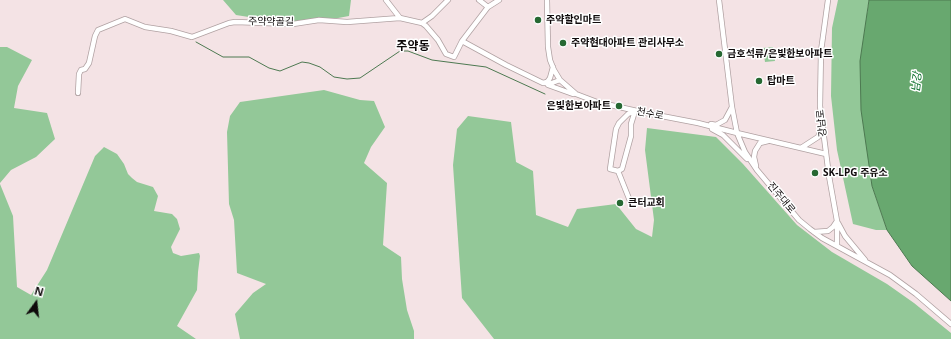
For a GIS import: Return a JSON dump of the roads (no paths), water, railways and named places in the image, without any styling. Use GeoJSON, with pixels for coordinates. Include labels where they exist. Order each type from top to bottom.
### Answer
{"type":"FeatureCollection","features":[{"type":"Feature","properties":{"kind":"street"},"geometry":{"type":"LineString","coordinates":[[386,0],[400,18]]}},
{"type":"Feature","properties":{"kind":"street"},"geometry":{"type":"LineString","coordinates":[[448,0],[432,16],[422,23],[434,34],[446,54],[454,57],[462,41],[488,7],[499,0]]}},
{"type":"Feature","properties":{"kind":"street"},"geometry":{"type":"LineString","coordinates":[[479,0],[488,7]]}},
{"type":"Feature","properties":{"kind":"street","name":"천수로"},"geometry":{"type":"LineString","coordinates":[[547,0],[548,47],[553,67],[560,80],[576,94],[597,102],[698,123],[737,134],[826,154]]}},
{"type":"Feature","properties":{"kind":"street","name":"진주대로"},"geometry":{"type":"LineString","coordinates":[[719,0],[732,107],[737,134],[745,152],[757,170],[800,220],[814,232],[903,284],[951,324]]}},
{"type":"Feature","properties":{"kind":"street","name":"강남로"},"geometry":{"type":"LineString","coordinates":[[828,0],[821,51],[820,106],[822,128],[837,221],[838,246]]}},
{"type":"Feature","properties":{"kind":"street","name":"주약약골길"},"geometry":{"type":"LineString","coordinates":[[78,93],[79,74],[81,70],[85,69],[89,63],[95,36],[98,30],[125,19],[145,26],[192,37],[235,22],[293,24],[319,20],[347,22],[400,18],[422,23]]}},
{"type":"Feature","properties":{"kind":"street"},"geometry":{"type":"LineString","coordinates":[[462,41],[543,83],[597,102]]}},
{"type":"Feature","properties":{"kind":"street"},"geometry":{"type":"LineString","coordinates":[[543,83],[547,82],[550,78],[553,67]]}},
{"type":"Feature","properties":{"kind":"street"},"geometry":{"type":"LineString","coordinates":[[543,83],[552,83],[560,80]]}},
{"type":"Feature","properties":{"kind":"street"},"geometry":{"type":"LineString","coordinates":[[698,123],[716,125],[721,123],[729,115],[732,107]]}},
{"type":"Feature","properties":{"kind":"street"},"geometry":{"type":"LineString","coordinates":[[635,111],[631,124],[631,136],[622,169],[610,170],[616,129],[619,123],[628,114],[635,111]]}},
{"type":"Feature","properties":{"kind":"street"},"geometry":{"type":"LineString","coordinates":[[698,123],[723,135],[757,170]]}},
{"type":"Feature","properties":{"kind":"street"},"geometry":{"type":"LineString","coordinates":[[801,148],[818,137],[822,128]]}},
{"type":"Feature","properties":{"kind":"street"},"geometry":{"type":"LineString","coordinates":[[757,170],[754,163],[755,151],[760,143],[770,141]]}},
{"type":"Feature","properties":{"kind":"street"},"geometry":{"type":"LineString","coordinates":[[618,170],[630,201]]}},
{"type":"Feature","properties":{"kind":"street"},"geometry":{"type":"LineString","coordinates":[[814,232],[828,231],[837,221],[845,236],[868,263]]}},
{"type":"Feature","properties":{"kind":"water","name":"남강"},"geometry":{"type":"Polygon","coordinates":[[[869,0],[951,0],[951,301],[912,266],[887,230],[872,186],[861,110],[860,61],[869,0]]]}},
{"type":"Feature","properties":{"kind":"waterway"},"geometry":{"type":"LineString","coordinates":[[196,42],[223,57],[249,57],[269,68],[280,71],[302,62],[320,67],[334,77],[347,79],[360,78],[400,51],[408,51],[432,60],[486,67],[545,94]]}},
{"type":"Feature","properties":{"kind":"place","name":"주약할인마트"},"geometry":{"type":"Point","coordinates":[538,20]}},
{"type":"Feature","properties":{"kind":"place","name":"주약현대아파트 관리사무소"},"geometry":{"type":"Point","coordinates":[563,43]}},
{"type":"Feature","properties":{"kind":"place","name":"금호석류/은빛한보아파트"},"geometry":{"type":"Point","coordinates":[719,54]}},
{"type":"Feature","properties":{"kind":"place","name":"탑마트"},"geometry":{"type":"Point","coordinates":[759,81]}},
{"type":"Feature","properties":{"kind":"place","name":"은빛한보아파트"},"geometry":{"type":"Point","coordinates":[619,106]}},
{"type":"Feature","properties":{"kind":"place","name":"SK-LPG 주유소"},"geometry":{"type":"Point","coordinates":[815,173]}},
{"type":"Feature","properties":{"kind":"place","name":"큰터교회"},"geometry":{"type":"Point","coordinates":[620,203]}},
{"type":"Feature","properties":{"kind":"district","name":"주약동"},"geometry":{"type":"Point","coordinates":[413,47]}}]}
